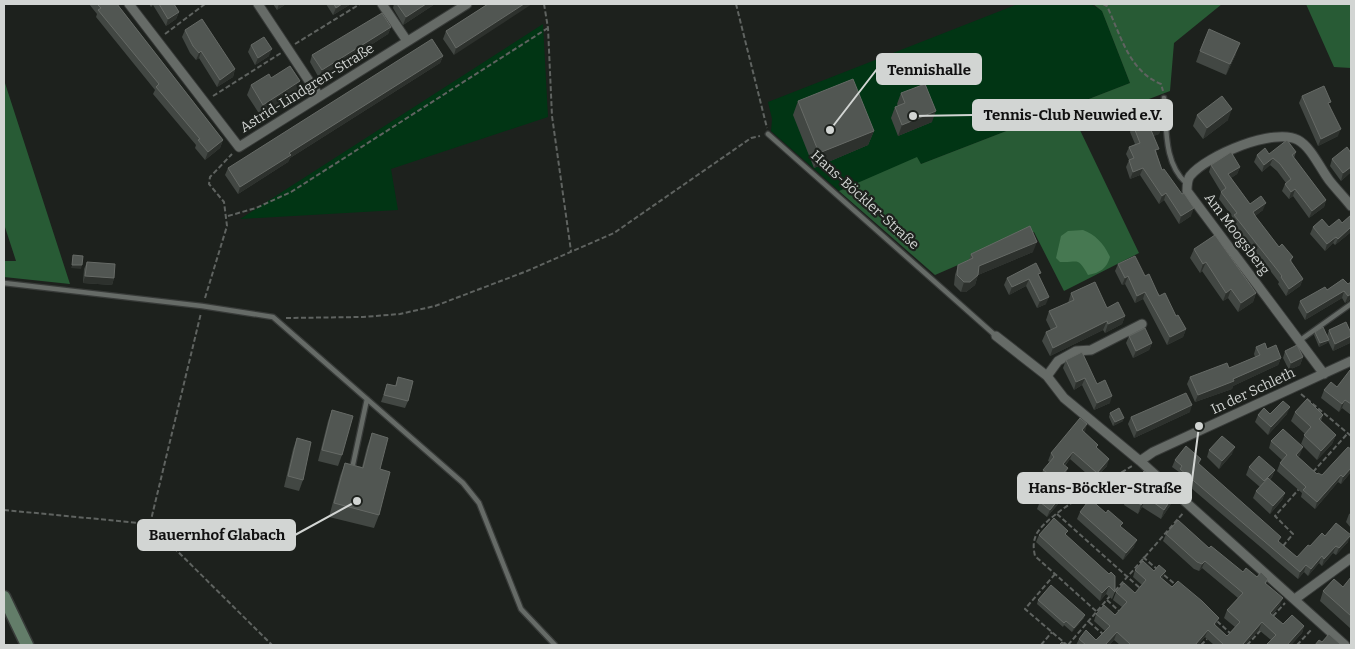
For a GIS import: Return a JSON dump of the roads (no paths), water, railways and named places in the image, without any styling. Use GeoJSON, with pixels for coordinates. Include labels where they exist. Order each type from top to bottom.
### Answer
{"type":"FeatureCollection","features":[{"type":"Feature","properties":{"kind":"main road"},"geometry":{"type":"LineString","coordinates":[[4,597],[27,645]]}},
{"type":"Feature","properties":{"kind":"street","name":"Astrid-Lindgren-Straße"},"geometry":{"type":"LineString","coordinates":[[130,4],[239,147],[466,4]]}},
{"type":"Feature","properties":{"kind":"street"},"geometry":{"type":"LineString","coordinates":[[258,4],[319,96]]}},
{"type":"Feature","properties":{"kind":"street"},"geometry":{"type":"LineString","coordinates":[[382,4],[407,41]]}},
{"type":"Feature","properties":{"kind":"street"},"geometry":{"type":"LineString","coordinates":[[1187,184],[1190,177],[1214,156],[1243,144],[1291,136],[1302,142],[1329,180],[1351,206]]}},
{"type":"Feature","properties":{"kind":"street","name":"Am Moogsberg"},"geometry":{"type":"LineString","coordinates":[[1187,184],[1187,191],[1324,374]]}},
{"type":"Feature","properties":{"kind":"street"},"geometry":{"type":"LineString","coordinates":[[1047,376],[1058,361],[1064,357],[1076,351],[1091,350],[1142,324]]}},
{"type":"Feature","properties":{"kind":"street","name":"Hans-Böckler-Straße"},"geometry":{"type":"LineString","coordinates":[[996,336],[1047,376],[1064,398],[1140,461],[1345,645]]}},
{"type":"Feature","properties":{"kind":"street","name":"In der Schleth"},"geometry":{"type":"LineString","coordinates":[[1140,461],[1153,452],[1292,386],[1351,361]]}},
{"type":"Feature","properties":{"kind":"street"},"geometry":{"type":"LineString","coordinates":[[1293,597],[1351,558]]}},
{"type":"Feature","properties":{"kind":"lane"},"geometry":{"type":"LineString","coordinates":[[1164,98],[1170,162],[1176,174],[1187,184]]}},
{"type":"Feature","properties":{"kind":"lane","name":"Hans-Böckler-Straße"},"geometry":{"type":"LineString","coordinates":[[768,134],[996,336]]}},
{"type":"Feature","properties":{"kind":"lane"},"geometry":{"type":"LineString","coordinates":[[4,283],[202,306],[273,317],[463,483],[478,503],[521,609],[555,645]]}},
{"type":"Feature","properties":{"kind":"lane"},"geometry":{"type":"LineString","coordinates":[[1299,341],[1351,304]]}},
{"type":"Feature","properties":{"kind":"lane"},"geometry":{"type":"LineString","coordinates":[[351,473],[367,400]]}},
{"type":"Feature","properties":{"kind":"place","name":"Tennis-Club Neuwied e.V."},"geometry":{"type":"Point","coordinates":[913,116]}},
{"type":"Feature","properties":{"kind":"place","name":"Tennishalle"},"geometry":{"type":"Point","coordinates":[830,130]}},
{"type":"Feature","properties":{"kind":"place","name":"Hans-Böckler-Straße"},"geometry":{"type":"Point","coordinates":[1199,426]}},
{"type":"Feature","properties":{"kind":"place","name":"Bauernhof Glabach"},"geometry":{"type":"Point","coordinates":[357,501]}}]}
